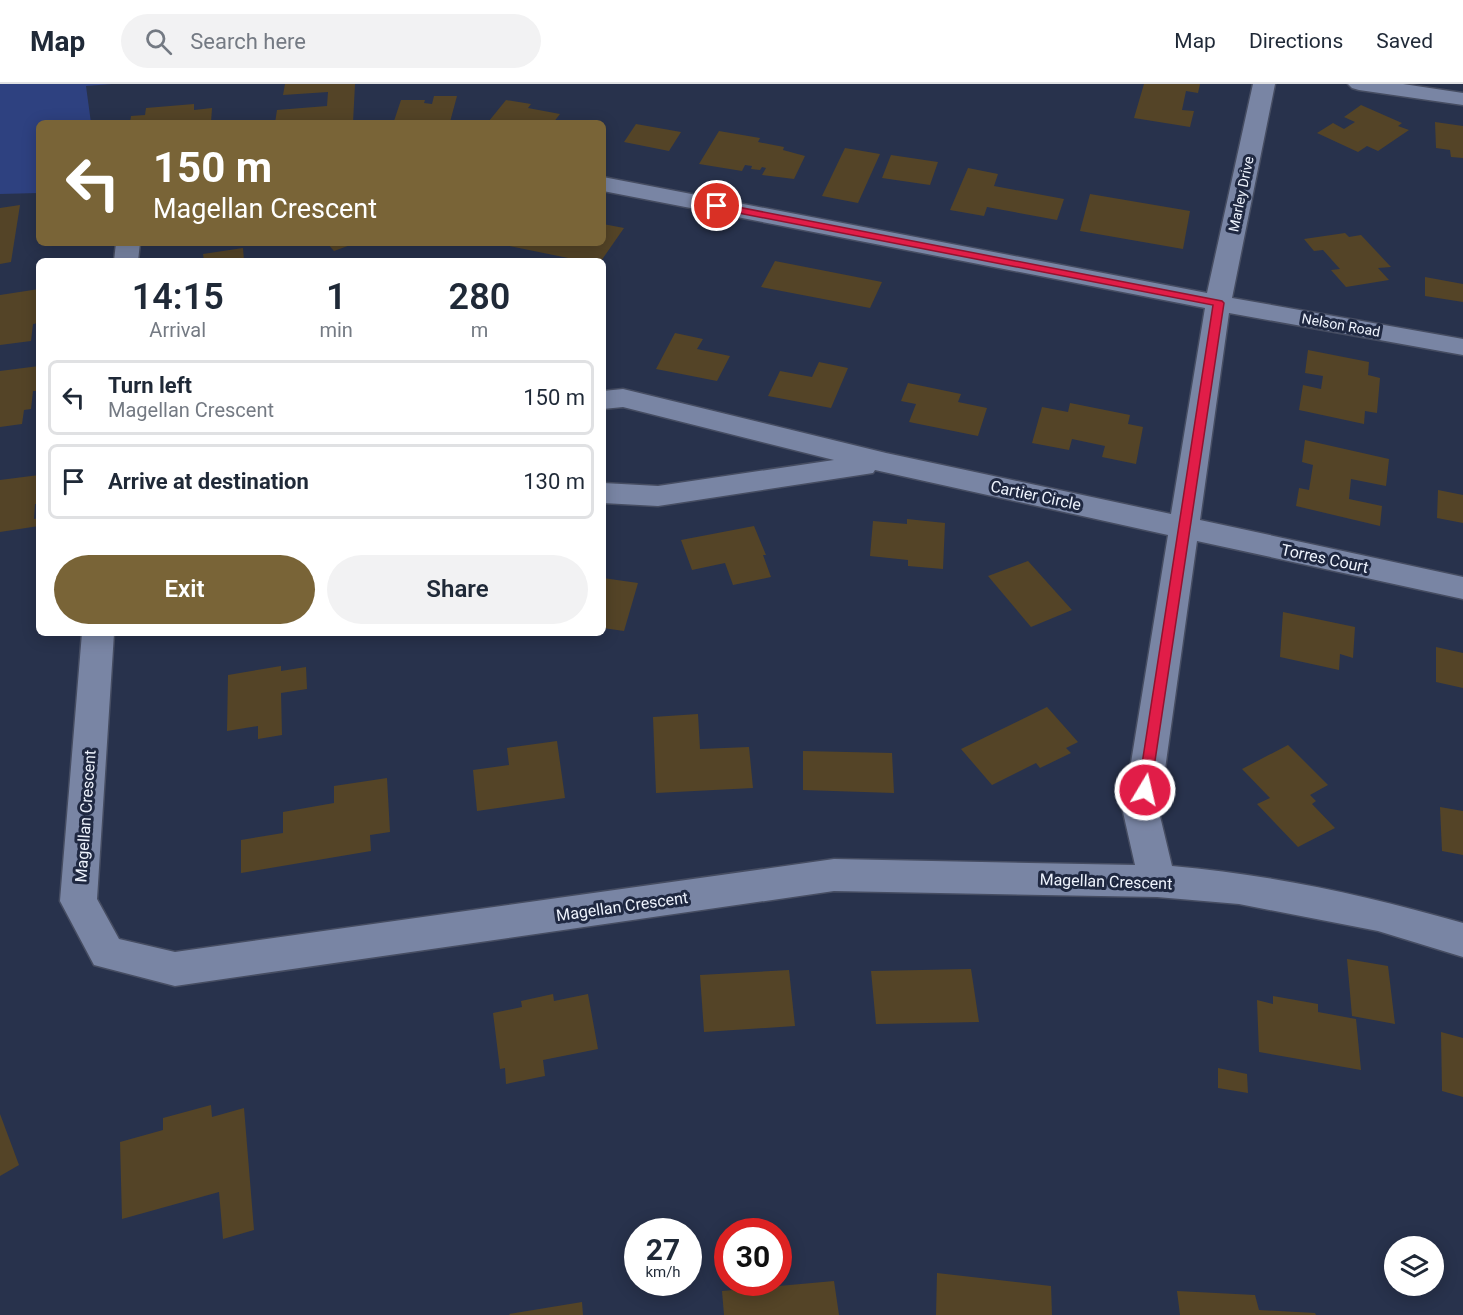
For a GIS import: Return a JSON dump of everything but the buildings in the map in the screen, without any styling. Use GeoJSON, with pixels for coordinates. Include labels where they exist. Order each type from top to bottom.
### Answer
{"type":"FeatureCollection","features":[{"type":"Feature","properties":{"kind":"street","name":"Marley Drive"},"geometry":{"type":"LineString","coordinates":[[1157,881],[1141,812],[1186,528],[1218,303],[1264,84]]}},
{"type":"Feature","properties":{"kind":"street"},"geometry":{"type":"LineString","coordinates":[[1359,84],[1463,99]]}},
{"type":"Feature","properties":{"kind":"street"},"geometry":{"type":"LineString","coordinates":[[606,185],[1218,303]]}},
{"type":"Feature","properties":{"kind":"street","name":"Nelson Road"},"geometry":{"type":"LineString","coordinates":[[1218,303],[1463,347]]}},
{"type":"Feature","properties":{"kind":"street","name":"Cartier Circle"},"geometry":{"type":"LineString","coordinates":[[606,400],[623,398],[886,464],[1186,528]]}},
{"type":"Feature","properties":{"kind":"street","name":"Cartier Circle"},"geometry":{"type":"LineString","coordinates":[[606,493],[658,495],[801,473],[886,464]]}},
{"type":"Feature","properties":{"kind":"street","name":"Torres Court"},"geometry":{"type":"LineString","coordinates":[[1186,528],[1463,588]]}},
{"type":"Feature","properties":{"kind":"street","name":"Magellan Crescent"},"geometry":{"type":"LineString","coordinates":[[98,636],[78,900],[107,953],[175,969],[834,875],[1157,881],[1239,888],[1378,915],[1463,940]]}},
{"type":"Feature","properties":{"kind":"shaded area"},"geometry":{"type":"Polygon","coordinates":[[[0,84],[112,84],[86,86],[91,120],[36,120],[36,193],[0,194],[0,84]]]}},
{"type":"Feature","properties":{"kind":"route"},"geometry":{"type":"LineString","coordinates":[[717,206],[1218,303],[1145,790]]}}]}
